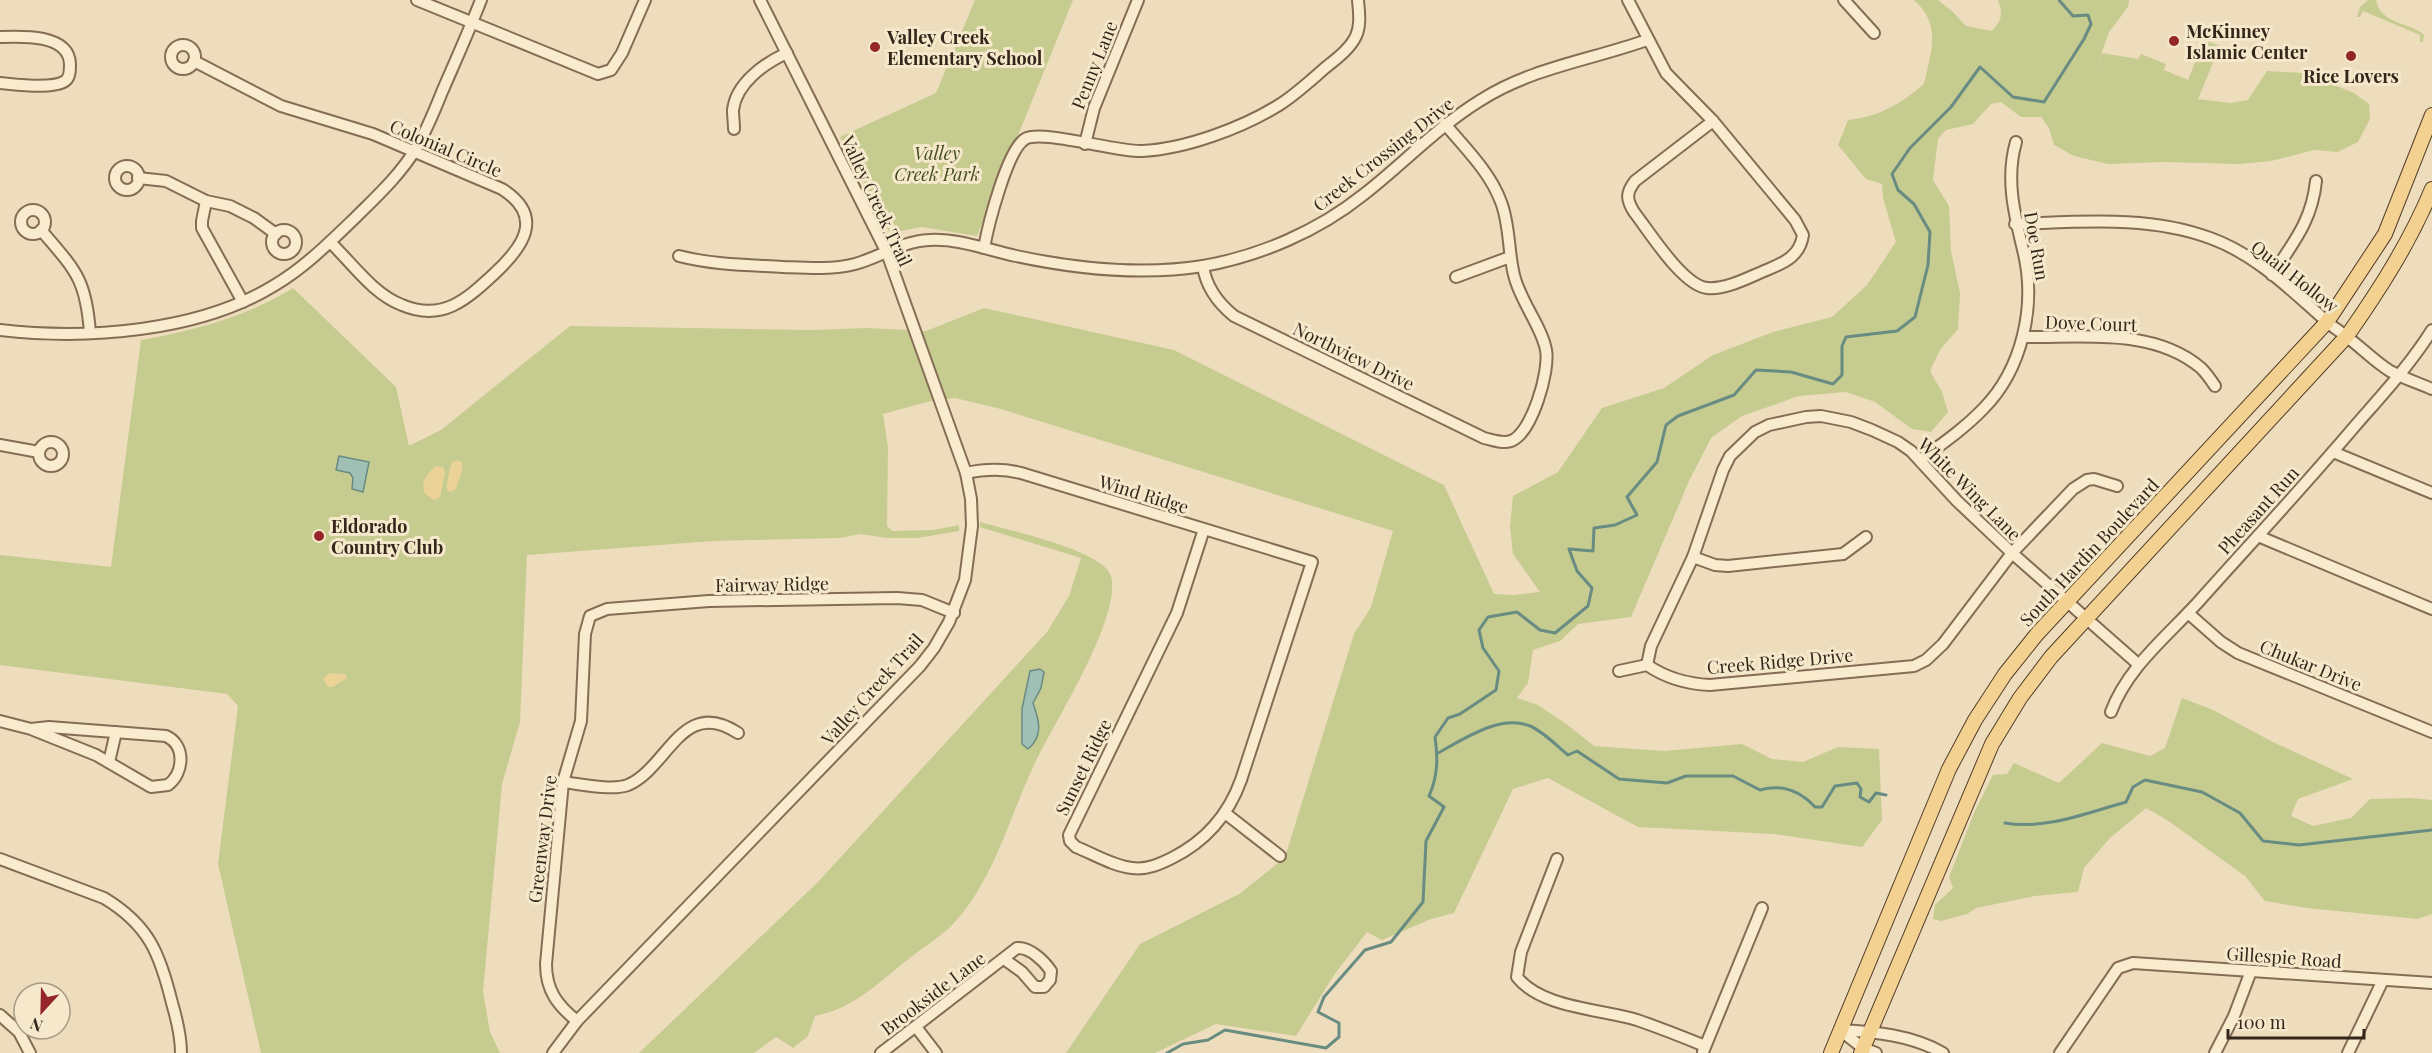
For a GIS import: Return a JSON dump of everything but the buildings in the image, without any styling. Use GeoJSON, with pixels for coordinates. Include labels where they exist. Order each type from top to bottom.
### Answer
{"type":"FeatureCollection","features":[{"type":"Feature","properties":{"kind":"main road","name":"South Hardin Boulevard"},"geometry":{"type":"LineString","coordinates":[[1831,1053],[1904,879],[1929,813],[1960,745],[2005,674],[2066,602],[2327,322],[2385,234],[2432,115]]}},
{"type":"Feature","properties":{"kind":"main road"},"geometry":{"type":"LineString","coordinates":[[1867,1051],[1870,1032],[1992,744],[2020,698],[2050,657],[2347,336],[2380,290],[2408,242],[2432,189]]}},
{"type":"Feature","properties":{"kind":"street"},"geometry":{"type":"LineString","coordinates":[[417,0],[598,74],[611,70],[622,53],[645,0]]}},
{"type":"Feature","properties":{"kind":"street"},"geometry":{"type":"LineString","coordinates":[[0,330],[90,333],[176,322],[210,314],[243,302],[290,275],[330,242],[384,189],[414,152],[481,0]]}},
{"type":"Feature","properties":{"kind":"street","name":"Valley Creek Trail"},"geometry":{"type":"LineString","coordinates":[[553,1053],[577,1021],[913,674],[934,648],[954,613],[965,580],[970,552],[972,511],[966,473],[886,253],[760,0]]}},
{"type":"Feature","properties":{"kind":"street","name":"Penny Lane"},"geometry":{"type":"LineString","coordinates":[[1085,144],[1094,108],[1138,0]]}},
{"type":"Feature","properties":{"kind":"street"},"geometry":{"type":"LineString","coordinates":[[984,248],[988,224],[1011,160],[1025,139],[1037,135],[1050,136],[1122,151],[1166,148],[1200,139],[1277,107],[1293,96],[1351,44],[1359,26],[1358,0]]}},
{"type":"Feature","properties":{"kind":"street"},"geometry":{"type":"LineString","coordinates":[[1628,0],[1666,73],[1713,121],[1795,220],[1803,235],[1799,249],[1785,262],[1736,282],[1706,288],[1685,277],[1634,212],[1628,203],[1627,194],[1635,181],[1713,121]]}},
{"type":"Feature","properties":{"kind":"street"},"geometry":{"type":"LineString","coordinates":[[1844,0],[1874,33]]}},
{"type":"Feature","properties":{"kind":"street"},"geometry":{"type":"LineString","coordinates":[[0,37],[58,42],[67,52],[70,67],[68,78],[62,83],[30,86],[0,83]]}},
{"type":"Feature","properties":{"kind":"street","name":"Creek Crossing Drive"},"geometry":{"type":"LineString","coordinates":[[679,256],[719,264],[820,268],[857,263],[901,246],[927,240],[942,240],[1045,262],[1103,270],[1155,270],[1203,266],[1275,245],[1330,219],[1364,195],[1445,124],[1482,99],[1517,80],[1647,40]]}},
{"type":"Feature","properties":{"kind":"street"},"geometry":{"type":"LineString","coordinates":[[734,129],[733,109],[741,89],[771,60],[787,53]]}},
{"type":"Feature","properties":{"kind":"street","name":"Colonial Circle"},"geometry":{"type":"LineString","coordinates":[[194,61],[281,106],[373,134],[496,187],[515,199],[523,213],[526,228],[521,244],[512,257],[465,301],[446,309],[423,311],[399,304],[381,293],[330,242]]}},
{"type":"Feature","properties":{"kind":"street"},"geometry":{"type":"LineString","coordinates":[[1445,124],[1476,160],[1501,202],[1510,257],[1456,278]]}},
{"type":"Feature","properties":{"kind":"street","name":"Doe Run"},"geometry":{"type":"LineString","coordinates":[[1920,460],[1970,422],[1994,398],[2009,371],[2023,337],[2028,308],[2028,279],[2015,224],[2011,179],[2016,142]]}},
{"type":"Feature","properties":{"kind":"street"},"geometry":{"type":"LineString","coordinates":[[138,178],[159,179],[206,201],[225,204],[240,210],[276,234]]}},
{"type":"Feature","properties":{"kind":"street"},"geometry":{"type":"LineString","coordinates":[[2272,275],[2304,224],[2314,203],[2316,181]]}},
{"type":"Feature","properties":{"kind":"street"},"geometry":{"type":"LineString","coordinates":[[206,201],[201,221],[202,228],[243,302]]}},
{"type":"Feature","properties":{"kind":"street","name":"Quail Hollow"},"geometry":{"type":"LineString","coordinates":[[2015,224],[2105,222],[2172,227],[2211,238],[2225,244],[2272,275],[2377,362],[2399,375],[2432,389]]}},
{"type":"Feature","properties":{"kind":"street"},"geometry":{"type":"LineString","coordinates":[[41,230],[72,267],[81,282],[86,298],[90,333]]}},
{"type":"Feature","properties":{"kind":"street","name":"Northview Drive"},"geometry":{"type":"LineString","coordinates":[[1203,266],[1213,294],[1234,316],[1485,438],[1502,442],[1516,438],[1522,433],[1545,378],[1546,351],[1519,292],[1510,257]]}},
{"type":"Feature","properties":{"kind":"street","name":"Pheasant Run"},"geometry":{"type":"LineString","coordinates":[[2111,712],[2121,690],[2138,664],[2188,613],[2333,452],[2399,375],[2432,330]]}},
{"type":"Feature","properties":{"kind":"street","name":"Dove Court"},"geometry":{"type":"LineString","coordinates":[[2023,337],[2129,338],[2150,342],[2168,348],[2201,368],[2215,386]]}},
{"type":"Feature","properties":{"kind":"street","name":"White Wing Lane"},"geometry":{"type":"LineString","coordinates":[[1647,665],[1652,646],[1693,556],[1730,456],[1755,432],[1769,425],[1806,417],[1834,417],[1898,442],[1920,460],[1957,501],[2012,554],[2138,664]]}},
{"type":"Feature","properties":{"kind":"street"},"geometry":{"type":"LineString","coordinates":[[0,445],[39,452]]}},
{"type":"Feature","properties":{"kind":"street"},"geometry":{"type":"LineString","coordinates":[[2333,452],[2432,493]]}},
{"type":"Feature","properties":{"kind":"street","name":"Wind Ridge"},"geometry":{"type":"LineString","coordinates":[[966,473],[988,469],[1011,471],[1312,562]]}},
{"type":"Feature","properties":{"kind":"street"},"geometry":{"type":"LineString","coordinates":[[2012,554],[2081,482],[2094,479],[2117,486]]}},
{"type":"Feature","properties":{"kind":"street","name":"Sunset Ridge"},"geometry":{"type":"LineString","coordinates":[[1204,529],[1171,626],[1070,831],[1069,838],[1076,846],[1115,863],[1132,868],[1148,867],[1189,849],[1214,828],[1225,813],[1240,780],[1312,562]]}},
{"type":"Feature","properties":{"kind":"street"},"geometry":{"type":"LineString","coordinates":[[2258,536],[2432,609]]}},
{"type":"Feature","properties":{"kind":"street"},"geometry":{"type":"LineString","coordinates":[[1693,556],[1714,565],[1728,566],[1825,556],[1843,554],[1866,537]]}},
{"type":"Feature","properties":{"kind":"street","name":"Creek Ridge Drive"},"geometry":{"type":"LineString","coordinates":[[1647,665],[1685,682],[1710,685],[1914,666],[1926,660],[1943,644],[2012,554]]}},
{"type":"Feature","properties":{"kind":"street","name":"Fairway Ridge"},"geometry":{"type":"LineString","coordinates":[[590,616],[607,609],[709,601],[897,598],[922,600],[954,613]]}},
{"type":"Feature","properties":{"kind":"street","name":"Chukar Drive"},"geometry":{"type":"LineString","coordinates":[[2188,613],[2221,642],[2238,653],[2432,732]]}},
{"type":"Feature","properties":{"kind":"street","name":"Greenway Drive"},"geometry":{"type":"LineString","coordinates":[[577,1021],[556,1001],[548,985],[546,971],[563,782],[581,721],[585,628],[590,616]]}},
{"type":"Feature","properties":{"kind":"street"},"geometry":{"type":"LineString","coordinates":[[1619,671],[1647,665]]}},
{"type":"Feature","properties":{"kind":"street"},"geometry":{"type":"LineString","coordinates":[[0,721],[31,729],[109,762],[151,787],[168,785],[178,772],[180,752],[174,741],[161,735],[49,727],[31,729]]}},
{"type":"Feature","properties":{"kind":"street"},"geometry":{"type":"LineString","coordinates":[[563,782],[624,786],[637,779],[675,740],[691,728],[704,723],[718,722],[738,733]]}},
{"type":"Feature","properties":{"kind":"street"},"geometry":{"type":"LineString","coordinates":[[109,762],[116,732]]}},
{"type":"Feature","properties":{"kind":"street"},"geometry":{"type":"LineString","coordinates":[[1225,813],[1280,856]]}},
{"type":"Feature","properties":{"kind":"street"},"geometry":{"type":"LineString","coordinates":[[0,859],[104,898],[119,908],[141,929],[154,946],[165,972],[180,1032],[181,1053]]}},
{"type":"Feature","properties":{"kind":"street"},"geometry":{"type":"LineString","coordinates":[[1557,859],[1521,952],[1517,977],[1524,986],[1567,1004],[1635,1019],[1704,1050],[1762,908]]}},
{"type":"Feature","properties":{"kind":"street","name":"Brookside Lane"},"geometry":{"type":"LineString","coordinates":[[881,1053],[1004,959]]}},
{"type":"Feature","properties":{"kind":"street","name":"Gillespie Road"},"geometry":{"type":"LineString","coordinates":[[2060,1053],[2118,968],[2133,963],[2432,983]]}},
{"type":"Feature","properties":{"kind":"street"},"geometry":{"type":"LineString","coordinates":[[2215,1053],[2234,1016],[2251,971]]}},
{"type":"Feature","properties":{"kind":"street"},"geometry":{"type":"LineString","coordinates":[[2348,1053],[2383,980]]}},
{"type":"Feature","properties":{"kind":"street"},"geometry":{"type":"LineString","coordinates":[[0,1015],[19,1032],[30,1053]]}},
{"type":"Feature","properties":{"kind":"street"},"geometry":{"type":"LineString","coordinates":[[916,1027],[936,1053]]}},
{"type":"Feature","properties":{"kind":"street"},"geometry":{"type":"LineString","coordinates":[[1840,1030],[1870,1032],[1917,1041],[1943,1053]]}},
{"type":"Feature","properties":{"kind":"street"},"geometry":{"type":"LineString","coordinates":[[1840,1030],[1867,1051]]}},
{"type":"Feature","properties":{"kind":"green space","name":"Valley Creek Park"},"geometry":{"type":"Polygon","coordinates":[[[975,0],[1073,0],[977,236],[922,227],[890,233],[840,137],[936,93],[975,0]]]}},
{"type":"Feature","properties":{"kind":"green space","name":"Eldorado Country Club"},"geometry":{"type":"Polygon","coordinates":[[[1914,0],[1938,0],[1966,26],[1992,31],[2001,17],[1998,0],[2129,0],[2128,7],[2109,32],[2097,66],[2102,53],[2138,59],[2141,54],[2166,64],[2164,70],[2188,80],[2204,40],[2220,46],[2198,99],[2230,103],[2248,100],[2267,71],[2304,73],[2354,93],[2369,104],[2370,119],[2358,142],[2338,152],[2314,150],[2271,161],[2240,164],[2162,162],[2108,164],[2074,156],[2054,145],[2049,128],[2041,117],[2021,117],[2001,102],[1991,104],[1973,124],[1946,130],[1938,139],[1933,180],[1949,206],[1951,251],[1960,293],[1958,329],[1940,350],[1930,371],[1942,392],[1948,412],[1931,432],[1912,429],[1875,402],[1846,392],[1799,396],[1742,416],[1711,438],[1689,481],[1631,617],[1578,624],[1560,641],[1533,650],[1528,683],[1517,698],[1538,705],[1594,746],[1664,751],[1742,744],[1772,759],[1803,762],[1838,747],[1879,749],[1882,820],[1862,847],[1774,834],[1638,827],[1548,778],[1513,789],[1454,913],[1431,919],[1382,940],[1367,932],[1334,975],[1296,1036],[1216,1024],[1155,1053],[1066,1053],[1140,944],[1239,894],[1286,854],[1354,634],[1371,607],[1393,531],[1001,409],[955,398],[931,401],[883,414],[888,447],[887,526],[892,531],[934,530],[959,525],[959,531],[917,538],[888,538],[859,534],[840,538],[713,541],[527,555],[520,722],[502,784],[483,992],[490,1032],[500,1053],[261,1053],[218,864],[238,706],[227,694],[0,665],[0,555],[111,567],[141,340],[181,332],[238,315],[293,288],[396,387],[409,446],[441,430],[570,326],[812,330],[867,328],[926,331],[984,308],[1174,350],[1444,485],[1494,594],[1513,595],[1540,592],[1513,554],[1510,527],[1513,496],[1558,472],[1602,408],[1664,388],[1713,355],[1773,332],[1832,317],[1867,285],[1896,242],[1883,198],[1882,184],[1866,179],[1838,145],[1848,120],[1870,116],[1889,108],[1924,84],[1931,50],[1931,29],[1923,9],[1914,0]]]}},
{"type":"Feature","properties":{"kind":"green space"},"geometry":{"type":"Polygon","coordinates":[[[2368,0],[2376,0],[2384,15],[2390,19],[2419,31],[2424,35],[2423,42],[2420,42],[2420,35],[2363,11],[2360,17],[2357,17],[2360,7],[2368,0]]]}},
{"type":"Feature","properties":{"kind":"green space"},"geometry":{"type":"Polygon","coordinates":[[[980,522],[1053,542],[1091,558],[1104,567],[1111,576],[1112,594],[1097,643],[1035,763],[991,868],[968,906],[943,933],[877,985],[842,1007],[815,1016],[808,1036],[793,1048],[776,1037],[754,1053],[639,1053],[818,882],[1047,632],[1069,596],[1081,558],[980,527],[980,522]]]}},
{"type":"Feature","properties":{"kind":"green space"},"geometry":{"type":"Polygon","coordinates":[[[2182,698],[2213,710],[2273,742],[2353,779],[2298,799],[2291,816],[2313,826],[2351,818],[2370,799],[2432,800],[2432,914],[2418,919],[2306,908],[2265,901],[2245,876],[2167,820],[2146,808],[2110,838],[2084,868],[2078,892],[2035,896],[1976,908],[1967,914],[1941,921],[1933,919],[1935,905],[1953,888],[1949,877],[1974,813],[1993,775],[2007,774],[2014,763],[2059,783],[2102,743],[2150,756],[2165,748],[2182,698]]]}},
{"type":"Feature","properties":{"kind":"sand"},"geometry":{"type":"Polygon","coordinates":[[[456,460],[462,462],[462,469],[456,489],[450,492],[447,490],[448,480],[452,462],[456,460]]]}},
{"type":"Feature","properties":{"kind":"sand"},"geometry":{"type":"Polygon","coordinates":[[[436,466],[443,467],[445,473],[440,497],[434,500],[425,494],[423,485],[427,475],[436,466]]]}},
{"type":"Feature","properties":{"kind":"sand"},"geometry":{"type":"Polygon","coordinates":[[[330,673],[345,674],[347,678],[333,687],[328,687],[323,679],[330,673]]]}},
{"type":"Feature","properties":{"kind":"water"},"geometry":{"type":"Polygon","coordinates":[[[339,456],[369,462],[363,492],[352,489],[353,478],[350,473],[336,470],[339,456]]]}},
{"type":"Feature","properties":{"kind":"water"},"geometry":{"type":"Polygon","coordinates":[[[1040,669],[1044,672],[1041,688],[1033,703],[1039,728],[1036,739],[1028,749],[1022,744],[1022,709],[1030,671],[1040,669]]]}},
{"type":"Feature","properties":{"kind":"waterway"},"geometry":{"type":"LineString","coordinates":[[1167,1053],[1183,1044],[1208,1040],[1225,1030],[1326,1048],[1339,1037],[1339,1023],[1318,1012],[1324,997],[1365,950],[1391,942],[1423,902],[1426,841],[1444,807],[1429,796],[1436,767],[1435,737],[1448,718],[1460,714],[1496,690],[1499,671],[1483,648],[1479,630],[1488,617],[1517,612],[1540,630],[1555,633],[1588,606],[1592,588],[1577,571],[1569,549],[1593,551],[1594,528],[1615,525],[1637,515],[1627,497],[1657,462],[1666,425],[1678,416],[1734,395],[1756,370],[1791,372],[1833,384],[1842,375],[1842,346],[1846,337],[1897,331],[1915,317],[1928,265],[1930,232],[1914,204],[1898,190],[1892,174],[1910,148],[1951,107],[1980,67],[2013,97],[2044,102],[2091,24],[2088,15],[2073,16],[2059,0]]}},
{"type":"Feature","properties":{"kind":"waterway"},"geometry":{"type":"LineString","coordinates":[[1438,753],[1482,730],[1507,723],[1518,723],[1540,732],[1568,755],[1577,751],[1619,779],[1667,783],[1686,776],[1733,776],[1760,790],[1768,788],[1790,790],[1815,807],[1822,807],[1835,786],[1857,783],[1861,789],[1860,797],[1869,802],[1876,793],[1886,795]]}},
{"type":"Feature","properties":{"kind":"waterway"},"geometry":{"type":"LineString","coordinates":[[2005,823],[2020,825],[2051,822],[2126,802],[2133,787],[2145,780],[2202,792],[2240,813],[2263,841],[2299,845],[2432,830]]}},
{"type":"Feature","properties":{"kind":"place","name":"McKinney Islamic Center"},"geometry":{"type":"Point","coordinates":[2174,41]}},
{"type":"Feature","properties":{"kind":"place","name":"Valley Creek Elementary School"},"geometry":{"type":"Point","coordinates":[875,47]}},
{"type":"Feature","properties":{"kind":"place","name":"Rice Lovers"},"geometry":{"type":"Point","coordinates":[2351,56]}},
{"type":"Feature","properties":{"kind":"place","name":"Eldorado Country Club"},"geometry":{"type":"Point","coordinates":[319,536]}}]}
